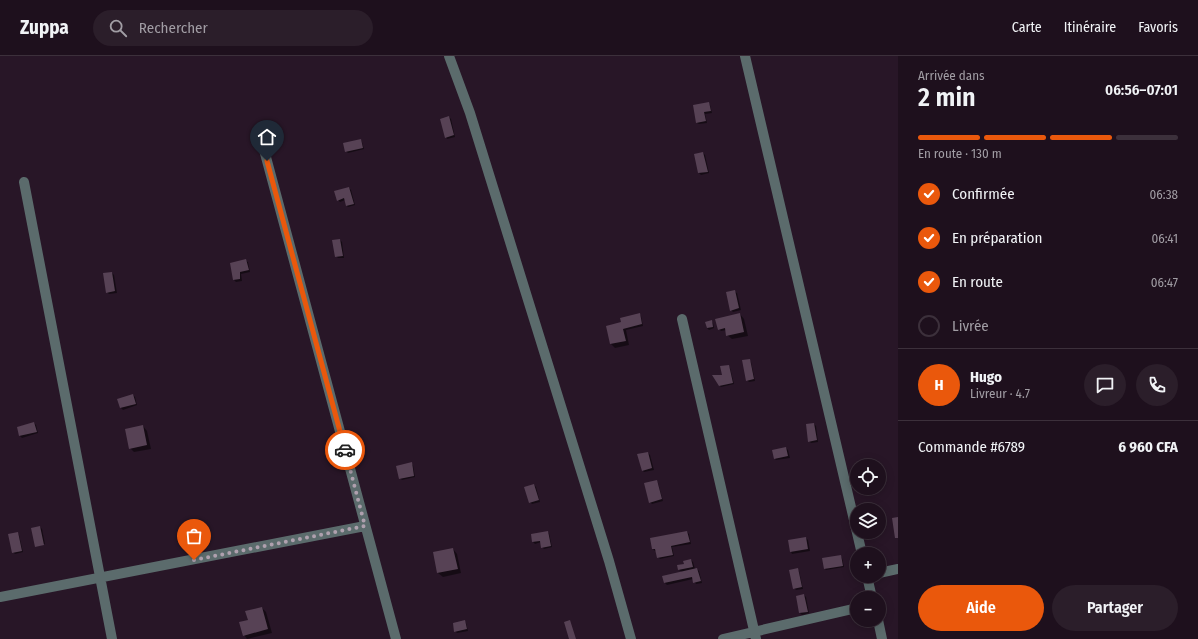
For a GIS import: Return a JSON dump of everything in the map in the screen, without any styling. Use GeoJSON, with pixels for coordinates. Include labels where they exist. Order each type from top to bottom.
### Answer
{"type":"FeatureCollection","features":[{"type":"Feature","properties":{"kind":"street"},"geometry":{"type":"LineString","coordinates":[[449,56],[470,113],[609,561],[631,639]]}},
{"type":"Feature","properties":{"kind":"street"},"geometry":{"type":"LineString","coordinates":[[745,56],[860,547]]}},
{"type":"Feature","properties":{"kind":"street"},"geometry":{"type":"LineString","coordinates":[[263,146],[365,526],[393,638]]}},
{"type":"Feature","properties":{"kind":"street"},"geometry":{"type":"LineString","coordinates":[[24,182],[112,639]]}},
{"type":"Feature","properties":{"kind":"street"},"geometry":{"type":"LineString","coordinates":[[682,319],[755,635]]}},
{"type":"Feature","properties":{"kind":"street"},"geometry":{"type":"LineString","coordinates":[[0,597],[365,526]]}},
{"type":"Feature","properties":{"kind":"street"},"geometry":{"type":"LineString","coordinates":[[886,572],[898,569]]}},
{"type":"Feature","properties":{"kind":"street"},"geometry":{"type":"LineString","coordinates":[[723,639],[755,635],[850,610]]}},
{"type":"Feature","properties":{"kind":"street"},"geometry":{"type":"LineString","coordinates":[[879,627],[882,639]]}},
{"type":"Feature","properties":{"kind":"building"},"geometry":{"type":"Polygon","coordinates":[[[709,102],[711,111],[704,112],[706,121],[696,123],[693,105],[709,102]]]}},
{"type":"Feature","properties":{"kind":"building"},"geometry":{"type":"Polygon","coordinates":[[[449,116],[454,135],[445,138],[440,119],[449,116]]]}},
{"type":"Feature","properties":{"kind":"building"},"geometry":{"type":"Polygon","coordinates":[[[361,139],[363,148],[345,152],[343,143],[361,139]]]}},
{"type":"Feature","properties":{"kind":"building"},"geometry":{"type":"Polygon","coordinates":[[[703,152],[708,172],[698,173],[694,154],[703,152]]]}},
{"type":"Feature","properties":{"kind":"building"},"geometry":{"type":"Polygon","coordinates":[[[349,187],[354,204],[346,206],[344,198],[337,201],[334,191],[349,187]]]}},
{"type":"Feature","properties":{"kind":"building"},"geometry":{"type":"Polygon","coordinates":[[[340,239],[343,256],[335,257],[332,240],[340,239]]]}},
{"type":"Feature","properties":{"kind":"building"},"geometry":{"type":"Polygon","coordinates":[[[246,259],[249,270],[240,272],[240,279],[233,280],[230,263],[246,259]]]}},
{"type":"Feature","properties":{"kind":"building"},"geometry":{"type":"Polygon","coordinates":[[[112,272],[115,291],[106,293],[103,273],[112,272]]]}},
{"type":"Feature","properties":{"kind":"building"},"geometry":{"type":"Polygon","coordinates":[[[735,290],[739,308],[730,311],[726,292],[735,290]]]}},
{"type":"Feature","properties":{"kind":"building"},"geometry":{"type":"Polygon","coordinates":[[[640,313],[642,324],[623,329],[626,341],[610,344],[606,326],[621,322],[620,318],[640,313]]]}},
{"type":"Feature","properties":{"kind":"building"},"geometry":{"type":"Polygon","coordinates":[[[740,313],[744,332],[726,336],[725,328],[718,330],[715,319],[740,313]]]}},
{"type":"Feature","properties":{"kind":"building"},"geometry":{"type":"Polygon","coordinates":[[[712,320],[713,327],[707,328],[705,322],[712,320]]]}},
{"type":"Feature","properties":{"kind":"building"},"geometry":{"type":"Polygon","coordinates":[[[750,359],[754,379],[746,381],[742,360],[750,359]]]}},
{"type":"Feature","properties":{"kind":"building"},"geometry":{"type":"Polygon","coordinates":[[[729,365],[733,383],[719,386],[712,375],[722,375],[720,366],[729,365]]]}},
{"type":"Feature","properties":{"kind":"building"},"geometry":{"type":"Polygon","coordinates":[[[133,394],[136,404],[120,408],[117,399],[133,394]]]}},
{"type":"Feature","properties":{"kind":"building"},"geometry":{"type":"Polygon","coordinates":[[[34,422],[37,432],[19,436],[17,427],[34,422]]]}},
{"type":"Feature","properties":{"kind":"building"},"geometry":{"type":"Polygon","coordinates":[[[814,423],[817,440],[808,442],[806,424],[814,423]]]}},
{"type":"Feature","properties":{"kind":"building"},"geometry":{"type":"Polygon","coordinates":[[[143,425],[147,445],[129,449],[125,429],[143,425]]]}},
{"type":"Feature","properties":{"kind":"building"},"geometry":{"type":"Polygon","coordinates":[[[786,447],[788,456],[774,459],[772,450],[786,447]]]}},
{"type":"Feature","properties":{"kind":"building"},"geometry":{"type":"Polygon","coordinates":[[[648,452],[652,468],[642,471],[637,454],[648,452]]]}},
{"type":"Feature","properties":{"kind":"building"},"geometry":{"type":"Polygon","coordinates":[[[412,462],[414,476],[399,479],[396,466],[412,462]]]}},
{"type":"Feature","properties":{"kind":"building"},"geometry":{"type":"Polygon","coordinates":[[[657,480],[662,499],[649,503],[644,483],[657,480]]]}},
{"type":"Feature","properties":{"kind":"building"},"geometry":{"type":"Polygon","coordinates":[[[534,484],[539,500],[529,503],[524,487],[534,484]]]}},
{"type":"Feature","properties":{"kind":"building"},"geometry":{"type":"Polygon","coordinates":[[[898,517],[898,538],[895,538],[892,518],[898,517]]]}},
{"type":"Feature","properties":{"kind":"building"},"geometry":{"type":"Polygon","coordinates":[[[40,526],[44,545],[35,547],[31,528],[40,526]]]}},
{"type":"Feature","properties":{"kind":"building"},"geometry":{"type":"Polygon","coordinates":[[[548,531],[551,546],[541,548],[540,541],[532,542],[531,534],[548,531]]]}},
{"type":"Feature","properties":{"kind":"building"},"geometry":{"type":"Polygon","coordinates":[[[687,531],[690,542],[671,546],[673,555],[657,558],[655,549],[652,549],[650,538],[687,531]]]}},
{"type":"Feature","properties":{"kind":"building"},"geometry":{"type":"Polygon","coordinates":[[[18,532],[22,551],[12,553],[8,534],[18,532]]]}},
{"type":"Feature","properties":{"kind":"building"},"geometry":{"type":"Polygon","coordinates":[[[806,537],[808,549],[790,552],[788,540],[806,537]]]}},
{"type":"Feature","properties":{"kind":"building"},"geometry":{"type":"Polygon","coordinates":[[[453,548],[458,569],[437,573],[433,552],[453,548]]]}},
{"type":"Feature","properties":{"kind":"building"},"geometry":{"type":"Polygon","coordinates":[[[841,555],[843,566],[824,569],[822,558],[841,555]]]}},
{"type":"Feature","properties":{"kind":"building"},"geometry":{"type":"Polygon","coordinates":[[[691,559],[693,567],[678,570],[677,565],[684,564],[683,561],[691,559]]]}},
{"type":"Feature","properties":{"kind":"building"},"geometry":{"type":"Polygon","coordinates":[[[697,568],[701,581],[693,583],[692,577],[664,583],[662,576],[697,568]]]}},
{"type":"Feature","properties":{"kind":"building"},"geometry":{"type":"Polygon","coordinates":[[[798,568],[802,587],[793,589],[789,570],[798,568]]]}},
{"type":"Feature","properties":{"kind":"building"},"geometry":{"type":"Polygon","coordinates":[[[804,594],[808,612],[799,613],[796,596],[804,594]]]}},
{"type":"Feature","properties":{"kind":"building"},"geometry":{"type":"Polygon","coordinates":[[[262,607],[268,629],[243,636],[239,622],[248,620],[245,611],[262,607]]]}},
{"type":"Feature","properties":{"kind":"building"},"geometry":{"type":"Polygon","coordinates":[[[465,620],[467,629],[454,632],[453,623],[465,620]]]}},
{"type":"Feature","properties":{"kind":"building"},"geometry":{"type":"Polygon","coordinates":[[[570,620],[576,639],[569,639],[564,622],[570,620]]]}},
{"type":"Feature","properties":{"kind":"way so far"},"geometry":{"type":"LineString","coordinates":[[194,560],[365,526],[345,450]]}},
{"type":"Feature","properties":{"kind":"route"},"geometry":{"type":"LineString","coordinates":[[267,161],[345,450]]}}]}
